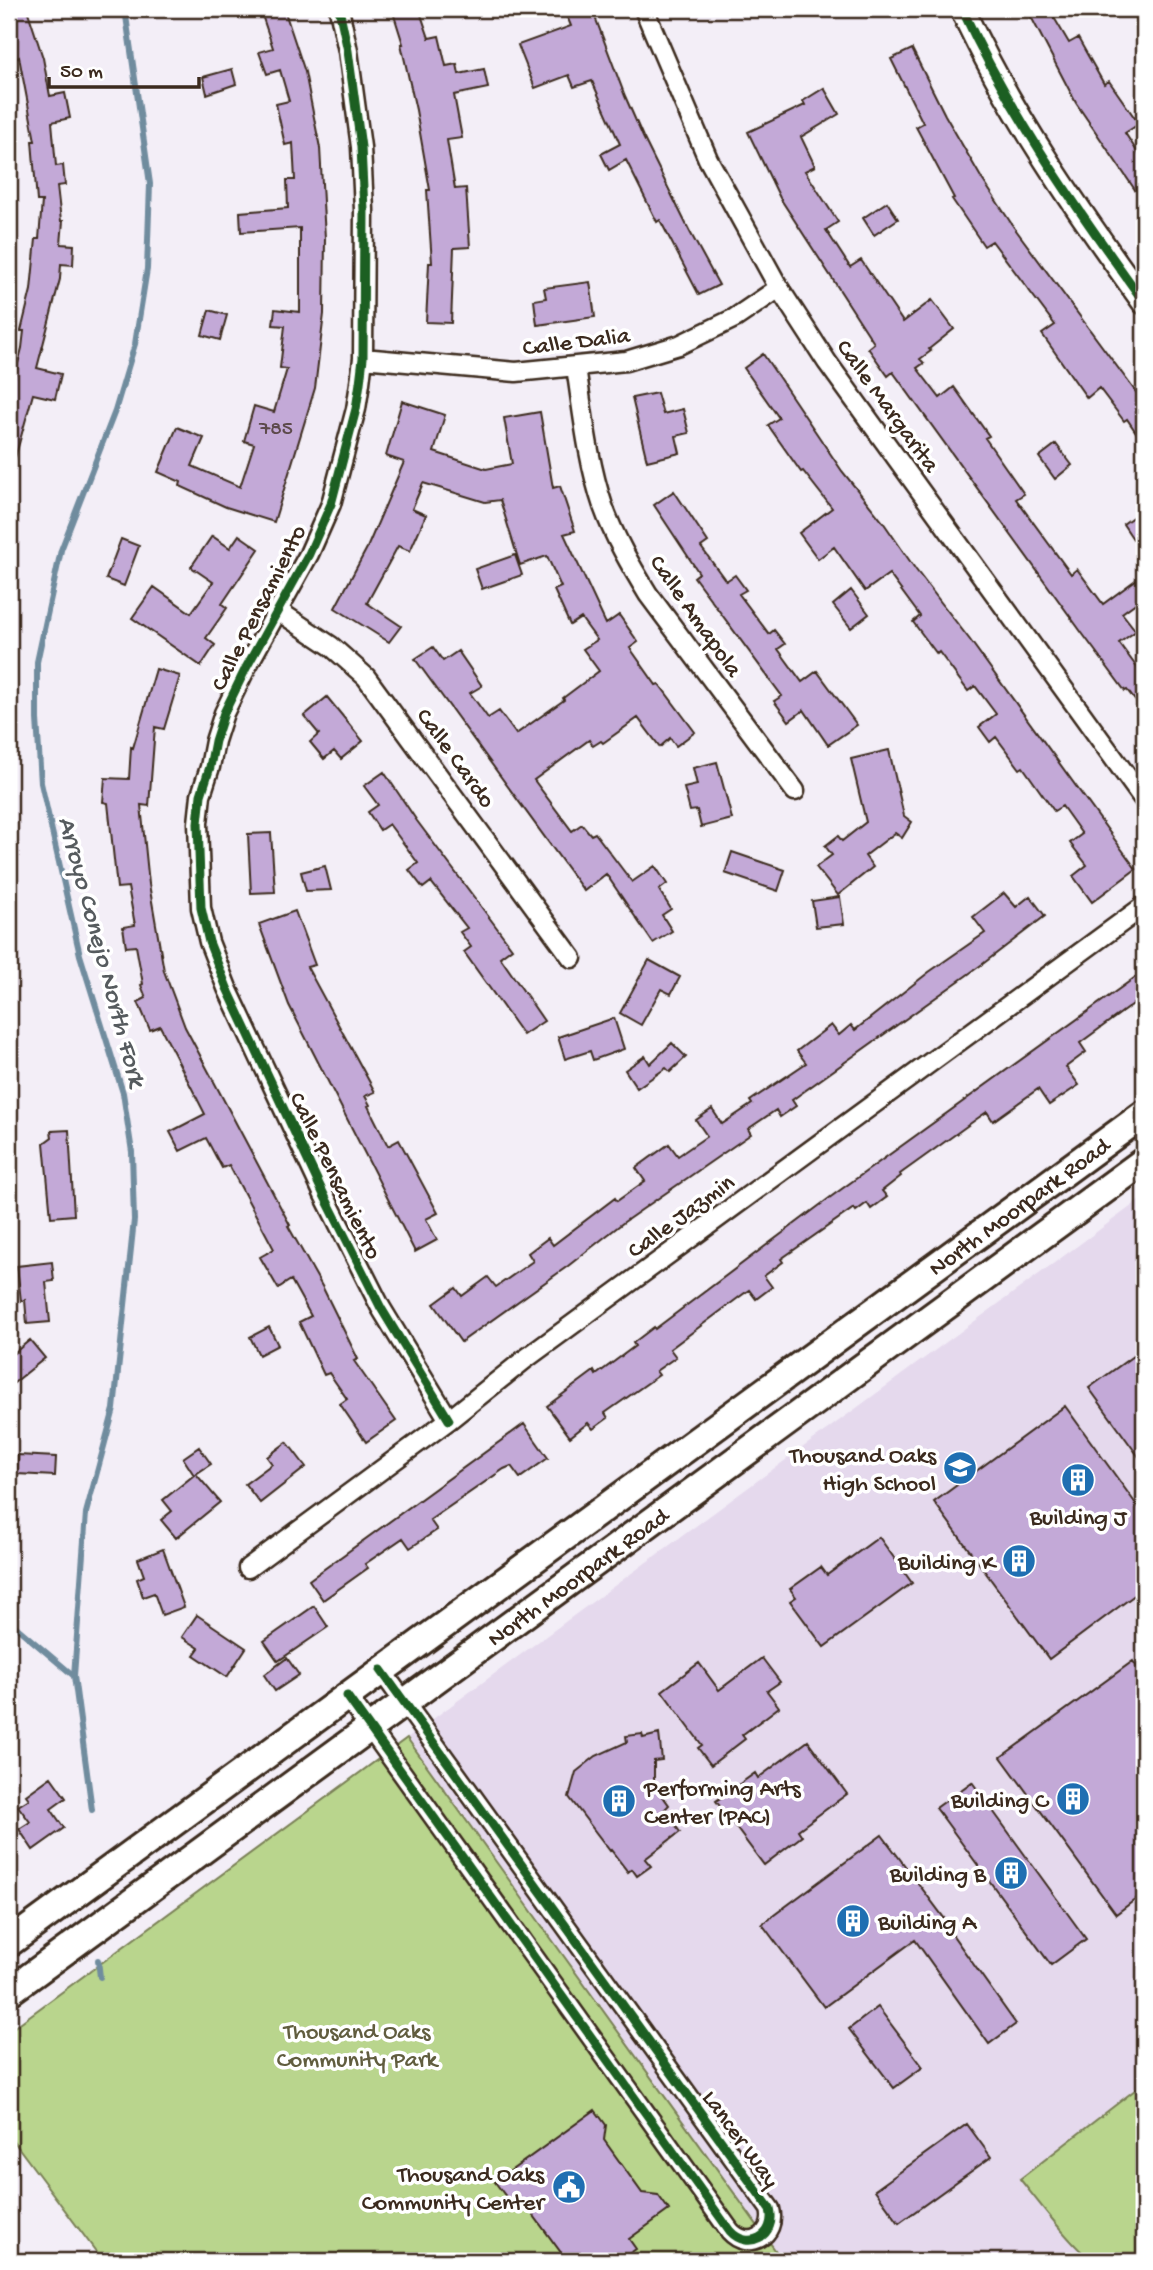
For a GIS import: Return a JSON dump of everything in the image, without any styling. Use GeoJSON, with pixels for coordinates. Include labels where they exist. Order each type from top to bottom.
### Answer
{"type":"FeatureCollection","features":[{"type":"Feature","properties":{"kind":"main road","name":"North Moorpark Road"},"geometry":{"type":"LineString","coordinates":[[9,1943],[1144,1114]]}},
{"type":"Feature","properties":{"kind":"main road","name":"North Moorpark Road"},"geometry":{"type":"LineString","coordinates":[[9,1992],[1144,1161]]}},
{"type":"Feature","properties":{"kind":"street","name":"Calle Pensamiento"},"geometry":{"type":"LineString","coordinates":[[339,9],[348,51],[361,147],[365,210],[363,358],[356,409],[331,503],[309,554],[277,610],[225,713],[201,795],[198,832],[201,908],[209,942],[227,988],[324,1195],[381,1308],[449,1420]]}},
{"type":"Feature","properties":{"kind":"street","name":"Calle Margarita"},"geometry":{"type":"LineString","coordinates":[[644,9],[708,159],[779,288],[827,362],[1144,800]]}},
{"type":"Feature","properties":{"kind":"street"},"geometry":{"type":"LineString","coordinates":[[962,9],[1029,136],[1068,197],[1144,302]]}},
{"type":"Feature","properties":{"kind":"street","name":"Calle Dalia"},"geometry":{"type":"LineString","coordinates":[[363,358],[516,372],[626,361],[679,345],[735,318],[779,288]]}},
{"type":"Feature","properties":{"kind":"street","name":"Calle Amapola"},"geometry":{"type":"LineString","coordinates":[[576,368],[587,438],[603,506],[631,566],[648,594],[795,791]]}},
{"type":"Feature","properties":{"kind":"street","name":"Calle Cardo"},"geometry":{"type":"LineString","coordinates":[[277,610],[331,646],[366,677],[572,958]]}},
{"type":"Feature","properties":{"kind":"street","name":"Calle Jazmin"},"geometry":{"type":"LineString","coordinates":[[248,1568],[449,1420],[524,1360],[1144,906]]}},
{"type":"Feature","properties":{"kind":"street","name":"Lancer Way"},"geometry":{"type":"LineString","coordinates":[[347,1696],[730,2231],[741,2240],[756,2240],[763,2236],[771,2224],[770,2209],[382,1670]]}},
{"type":"Feature","properties":{"kind":"shaded area","name":"Thousand Oaks High School"},"geometry":{"type":"Polygon","coordinates":[[[1144,1197],[1144,2261],[783,2261],[407,1738],[1144,1197]]]}},
{"type":"Feature","properties":{"kind":"green space","name":"Thousand Oaks Community Park"},"geometry":{"type":"Polygon","coordinates":[[[407,1738],[783,2261],[103,2261],[9,2135],[9,2031],[407,1738]]]}},
{"type":"Feature","properties":{"kind":"green space"},"geometry":{"type":"Polygon","coordinates":[[[1144,2083],[1144,2261],[1094,2261],[1067,2237],[1020,2179],[1144,2083]]]}},
{"type":"Feature","properties":{"kind":"building"},"geometry":{"type":"Polygon","coordinates":[[[9,9],[27,9],[43,58],[50,96],[65,93],[70,118],[52,122],[56,166],[63,165],[65,185],[57,186],[63,221],[61,244],[74,245],[73,265],[61,264],[60,279],[37,368],[61,374],[55,399],[33,394],[13,465],[9,465],[9,399],[22,348],[24,331],[21,331],[31,290],[42,201],[37,201],[32,141],[35,141],[19,57],[15,59],[9,39],[9,9]]]}},
{"type":"Feature","properties":{"kind":"building"},"geometry":{"type":"Polygon","coordinates":[[[260,9],[284,9],[305,72],[320,148],[325,238],[324,314],[315,388],[274,522],[226,507],[180,486],[181,482],[158,472],[177,427],[204,438],[192,466],[240,487],[254,444],[244,441],[254,406],[274,412],[287,369],[280,368],[285,326],[273,325],[275,309],[300,312],[300,228],[241,232],[240,212],[288,208],[287,180],[295,180],[293,143],[285,145],[276,104],[289,101],[280,70],[267,74],[259,52],[273,48],[260,9]]]}},
{"type":"Feature","properties":{"kind":"building"},"geometry":{"type":"Polygon","coordinates":[[[392,9],[419,9],[429,38],[439,36],[446,66],[457,64],[459,74],[484,69],[488,88],[454,95],[462,138],[447,140],[455,189],[466,188],[470,247],[454,248],[451,323],[426,322],[429,263],[432,263],[427,190],[430,190],[403,44],[392,9]]]}},
{"type":"Feature","properties":{"kind":"building"},"geometry":{"type":"Polygon","coordinates":[[[564,9],[592,9],[643,137],[719,285],[699,295],[660,220],[657,222],[626,160],[609,170],[601,154],[620,144],[592,81],[574,87],[569,75],[535,88],[518,45],[571,26],[564,9]]]}},
{"type":"Feature","properties":{"kind":"building"},"geometry":{"type":"Polygon","coordinates":[[[1027,9],[1049,9],[1069,43],[1078,38],[1104,84],[1109,81],[1139,124],[1125,133],[1144,162],[1144,203],[1076,103],[1027,9]]]}},
{"type":"Feature","properties":{"kind":"building"},"geometry":{"type":"Polygon","coordinates":[[[912,49],[945,115],[982,179],[1013,226],[1144,403],[1144,444],[1127,419],[1124,421],[1099,388],[1087,398],[1042,334],[1055,325],[992,241],[984,246],[952,199],[954,198],[916,127],[923,123],[891,59],[912,49]]]}},
{"type":"Feature","properties":{"kind":"building"},"geometry":{"type":"Polygon","coordinates":[[[232,69],[236,84],[207,94],[203,77],[232,69]]]}},
{"type":"Feature","properties":{"kind":"building"},"geometry":{"type":"Polygon","coordinates":[[[824,88],[839,114],[801,137],[815,166],[805,171],[838,222],[826,230],[850,267],[861,260],[903,322],[932,300],[954,329],[929,349],[931,351],[920,359],[924,363],[917,368],[940,398],[954,387],[989,436],[985,438],[1024,494],[1016,499],[1071,574],[1077,569],[1103,604],[1137,579],[1144,590],[1144,597],[1122,613],[1136,631],[1119,643],[1144,677],[1144,712],[1082,633],[893,372],[888,376],[868,348],[874,343],[780,198],[748,132],[805,105],[803,101],[824,88]]]}},
{"type":"Feature","properties":{"kind":"building"},"geometry":{"type":"Polygon","coordinates":[[[887,202],[898,219],[874,235],[863,218],[887,202]]]}},
{"type":"Feature","properties":{"kind":"building"},"geometry":{"type":"Polygon","coordinates":[[[590,282],[595,317],[537,325],[534,300],[546,298],[544,288],[590,282]]]}},
{"type":"Feature","properties":{"kind":"building"},"geometry":{"type":"Polygon","coordinates":[[[209,310],[227,315],[220,340],[202,335],[209,310]]]}},
{"type":"Feature","properties":{"kind":"building"},"geometry":{"type":"Polygon","coordinates":[[[763,354],[842,471],[883,522],[1136,869],[1092,902],[1073,876],[1087,865],[1070,843],[1082,834],[1062,806],[1054,811],[1023,767],[1020,769],[996,737],[990,742],[979,727],[996,714],[975,686],[968,691],[939,652],[937,654],[913,622],[920,616],[889,574],[865,591],[834,547],[818,559],[799,533],[832,508],[803,471],[801,472],[768,425],[779,418],[744,368],[763,354]]]}},
{"type":"Feature","properties":{"kind":"building"},"geometry":{"type":"Polygon","coordinates":[[[657,393],[663,414],[683,409],[689,433],[676,436],[680,453],[647,461],[632,398],[657,393]]]}},
{"type":"Feature","properties":{"kind":"building"},"geometry":{"type":"Polygon","coordinates":[[[402,401],[445,415],[434,452],[486,469],[512,464],[504,418],[540,412],[553,488],[560,486],[575,531],[564,534],[606,624],[619,615],[638,642],[630,648],[695,732],[676,746],[670,738],[660,747],[638,718],[603,743],[601,741],[593,746],[589,740],[534,780],[572,831],[582,824],[591,835],[595,833],[632,882],[655,866],[667,884],[659,890],[671,909],[662,915],[672,931],[653,943],[606,874],[584,891],[415,659],[433,647],[443,661],[458,651],[482,686],[470,693],[488,718],[499,711],[516,734],[599,671],[583,649],[597,640],[581,618],[570,625],[554,590],[561,587],[547,556],[520,565],[500,500],[485,502],[423,483],[412,509],[426,515],[410,551],[398,546],[367,603],[401,626],[389,642],[335,608],[367,548],[404,462],[386,456],[402,401]]]}},
{"type":"Feature","properties":{"kind":"building"},"geometry":{"type":"Polygon","coordinates":[[[1056,444],[1072,465],[1055,479],[1039,457],[1056,444]]]}},
{"type":"Feature","properties":{"kind":"building"},"geometry":{"type":"Polygon","coordinates":[[[674,491],[708,542],[701,547],[726,581],[735,575],[746,590],[739,594],[769,634],[774,630],[785,644],[778,649],[802,682],[817,671],[857,725],[828,745],[804,710],[789,721],[774,701],[782,696],[694,577],[699,573],[654,505],[674,491]]]}},
{"type":"Feature","properties":{"kind":"building"},"geometry":{"type":"Polygon","coordinates":[[[1144,509],[1144,532],[1133,539],[1123,524],[1144,509]]]}},
{"type":"Feature","properties":{"kind":"building"},"geometry":{"type":"Polygon","coordinates":[[[239,535],[259,549],[222,604],[227,608],[206,638],[215,645],[201,666],[132,618],[154,587],[191,613],[213,582],[191,567],[212,536],[230,548],[239,535]]]}},
{"type":"Feature","properties":{"kind":"building"},"geometry":{"type":"Polygon","coordinates":[[[121,539],[139,546],[124,586],[106,579],[121,539]]]}},
{"type":"Feature","properties":{"kind":"building"},"geometry":{"type":"Polygon","coordinates":[[[515,555],[522,575],[482,589],[475,569],[515,555]]]}},
{"type":"Feature","properties":{"kind":"building"},"geometry":{"type":"Polygon","coordinates":[[[851,590],[869,614],[851,628],[833,605],[851,590]]]}},
{"type":"Feature","properties":{"kind":"building"},"geometry":{"type":"Polygon","coordinates":[[[156,669],[180,676],[164,729],[155,727],[149,806],[141,805],[149,884],[164,971],[185,1027],[323,1288],[358,1359],[354,1361],[396,1421],[366,1442],[340,1404],[347,1399],[329,1373],[324,1375],[299,1322],[311,1316],[291,1280],[278,1288],[260,1257],[274,1249],[229,1165],[222,1168],[206,1138],[180,1151],[170,1132],[205,1114],[160,1026],[150,1030],[138,1002],[146,998],[141,985],[143,984],[136,946],[126,947],[123,927],[135,925],[128,887],[117,888],[108,803],[103,802],[105,778],[129,779],[131,747],[133,748],[156,669]]]}},
{"type":"Feature","properties":{"kind":"building"},"geometry":{"type":"Polygon","coordinates":[[[327,697],[363,741],[341,759],[334,751],[324,759],[310,742],[319,734],[304,716],[327,697]]]}},
{"type":"Feature","properties":{"kind":"building"},"geometry":{"type":"Polygon","coordinates":[[[889,750],[904,816],[912,822],[902,838],[895,833],[865,856],[873,867],[838,895],[816,867],[832,855],[825,846],[838,836],[842,841],[866,822],[851,759],[889,750]]]}},
{"type":"Feature","properties":{"kind":"building"},"geometry":{"type":"Polygon","coordinates":[[[717,762],[732,819],[701,827],[697,810],[690,811],[684,788],[697,785],[693,768],[717,762]]]}},
{"type":"Feature","properties":{"kind":"building"},"geometry":{"type":"Polygon","coordinates":[[[384,772],[417,821],[512,948],[500,957],[544,1021],[523,1035],[464,952],[471,947],[460,932],[467,928],[431,882],[423,888],[409,870],[418,863],[389,824],[380,830],[368,812],[378,805],[364,786],[384,772]]]}},
{"type":"Feature","properties":{"kind":"building"},"geometry":{"type":"Polygon","coordinates":[[[271,833],[275,892],[251,893],[248,834],[271,833]]]}},
{"type":"Feature","properties":{"kind":"building"},"geometry":{"type":"Polygon","coordinates":[[[732,852],[785,870],[778,891],[725,873],[732,852]]]}},
{"type":"Feature","properties":{"kind":"building"},"geometry":{"type":"Polygon","coordinates":[[[325,866],[331,890],[306,891],[301,872],[325,866]]]}},
{"type":"Feature","properties":{"kind":"building"},"geometry":{"type":"Polygon","coordinates":[[[1004,893],[1016,907],[1030,896],[1045,916],[984,963],[792,1100],[796,1106],[780,1117],[776,1110],[748,1129],[751,1134],[624,1222],[568,1266],[461,1342],[434,1304],[456,1288],[462,1296],[488,1277],[496,1287],[533,1261],[528,1253],[548,1238],[553,1245],[615,1198],[617,1201],[645,1181],[636,1168],[669,1144],[678,1156],[707,1136],[696,1120],[712,1109],[722,1124],[752,1104],[750,1101],[806,1063],[797,1051],[831,1025],[839,1035],[851,1025],[855,1030],[929,972],[985,933],[973,917],[1004,893]]]}},
{"type":"Feature","properties":{"kind":"building"},"geometry":{"type":"Polygon","coordinates":[[[840,897],[844,924],[816,927],[812,901],[840,897]]]}},
{"type":"Feature","properties":{"kind":"building"},"geometry":{"type":"Polygon","coordinates":[[[295,911],[315,965],[307,967],[375,1092],[365,1096],[370,1105],[368,1106],[388,1146],[399,1140],[438,1213],[426,1219],[437,1240],[415,1252],[289,1005],[259,924],[295,911]]]}},
{"type":"Feature","properties":{"kind":"building"},"geometry":{"type":"Polygon","coordinates":[[[649,960],[680,977],[671,994],[661,989],[641,1025],[620,1013],[649,960]]]}},
{"type":"Feature","properties":{"kind":"building"},"geometry":{"type":"Polygon","coordinates":[[[1144,971],[1144,996],[1080,1043],[1086,1052],[1066,1067],[1079,1085],[1049,1105],[1038,1089],[993,1121],[987,1112],[978,1118],[900,1174],[901,1176],[882,1191],[887,1197],[871,1209],[867,1203],[856,1211],[854,1208],[781,1259],[783,1262],[764,1276],[772,1287],[756,1299],[749,1290],[738,1298],[670,1349],[676,1357],[656,1371],[659,1375],[605,1413],[608,1418],[593,1429],[588,1423],[570,1437],[547,1406],[594,1371],[596,1375],[635,1346],[633,1343],[654,1327],[655,1329],[832,1196],[1144,971]]]}},
{"type":"Feature","properties":{"kind":"building"},"geometry":{"type":"Polygon","coordinates":[[[614,1018],[624,1049],[593,1060],[590,1051],[565,1059],[558,1037],[614,1018]]]}},
{"type":"Feature","properties":{"kind":"building"},"geometry":{"type":"Polygon","coordinates":[[[672,1043],[686,1057],[670,1072],[666,1068],[637,1088],[625,1070],[645,1056],[650,1064],[672,1043]]]}},
{"type":"Feature","properties":{"kind":"building"},"geometry":{"type":"Polygon","coordinates":[[[69,1130],[74,1215],[51,1217],[44,1143],[52,1137],[51,1131],[69,1130]]]}},
{"type":"Feature","properties":{"kind":"building"},"geometry":{"type":"Polygon","coordinates":[[[52,1262],[54,1281],[46,1282],[50,1322],[27,1324],[25,1300],[21,1301],[17,1266],[52,1262]]]}},
{"type":"Feature","properties":{"kind":"building"},"geometry":{"type":"Polygon","coordinates":[[[269,1327],[278,1345],[259,1355],[250,1337],[269,1327]]]}},
{"type":"Feature","properties":{"kind":"building"},"geometry":{"type":"Polygon","coordinates":[[[30,1340],[45,1358],[9,1387],[9,1357],[30,1340]]]}},
{"type":"Feature","properties":{"kind":"building"},"geometry":{"type":"Polygon","coordinates":[[[1144,1348],[1144,1464],[1089,1388],[1144,1348]]]}},
{"type":"Feature","properties":{"kind":"building"},"geometry":{"type":"Polygon","coordinates":[[[1065,1406],[1144,1515],[1144,1588],[1049,1659],[934,1502],[1065,1406]]]}},
{"type":"Feature","properties":{"kind":"building"},"geometry":{"type":"Polygon","coordinates":[[[524,1424],[548,1458],[520,1478],[511,1466],[504,1469],[430,1520],[437,1530],[410,1548],[403,1538],[365,1564],[368,1568],[323,1600],[309,1580],[524,1424]]]}},
{"type":"Feature","properties":{"kind":"building"},"geometry":{"type":"Polygon","coordinates":[[[287,1442],[306,1467],[260,1503],[245,1484],[272,1464],[267,1457],[287,1442]]]}},
{"type":"Feature","properties":{"kind":"building"},"geometry":{"type":"Polygon","coordinates":[[[199,1447],[211,1464],[196,1474],[220,1502],[176,1538],[161,1520],[172,1511],[163,1500],[194,1475],[183,1458],[199,1447]]]}},
{"type":"Feature","properties":{"kind":"building"},"geometry":{"type":"Polygon","coordinates":[[[18,1455],[56,1457],[55,1476],[17,1474],[18,1455]]]}},
{"type":"Feature","properties":{"kind":"building"},"geometry":{"type":"Polygon","coordinates":[[[879,1537],[912,1583],[824,1647],[790,1601],[796,1597],[790,1589],[821,1567],[827,1575],[879,1537]]]}},
{"type":"Feature","properties":{"kind":"building"},"geometry":{"type":"Polygon","coordinates":[[[163,1549],[184,1607],[162,1615],[154,1593],[143,1597],[137,1579],[144,1576],[138,1559],[163,1549]]]}},
{"type":"Feature","properties":{"kind":"building"},"geometry":{"type":"Polygon","coordinates":[[[314,1606],[328,1627],[278,1661],[264,1641],[314,1606]]]}},
{"type":"Feature","properties":{"kind":"building"},"geometry":{"type":"Polygon","coordinates":[[[197,1615],[246,1648],[227,1677],[194,1655],[199,1648],[182,1637],[197,1615]]]}},
{"type":"Feature","properties":{"kind":"building"},"geometry":{"type":"Polygon","coordinates":[[[287,1658],[299,1675],[275,1691],[264,1675],[287,1658]]]}},
{"type":"Feature","properties":{"kind":"building"},"geometry":{"type":"Polygon","coordinates":[[[762,1658],[780,1682],[767,1691],[779,1707],[742,1735],[745,1739],[711,1765],[698,1748],[702,1745],[662,1691],[699,1663],[719,1690],[762,1658]]]}},
{"type":"Feature","properties":{"kind":"building"},"geometry":{"type":"Polygon","coordinates":[[[1133,1661],[1144,1677],[1144,1893],[1116,1914],[1001,1757],[1133,1661]]]}},
{"type":"Feature","properties":{"kind":"building","name":"Performing Arts Center (PAC)"},"geometry":{"type":"Polygon","coordinates":[[[642,1734],[643,1738],[659,1734],[662,1760],[654,1761],[654,1784],[669,1805],[664,1810],[680,1832],[645,1859],[651,1866],[637,1876],[632,1869],[628,1872],[569,1797],[576,1772],[596,1756],[627,1742],[626,1736],[642,1734]]]}},
{"type":"Feature","properties":{"kind":"building"},"geometry":{"type":"Polygon","coordinates":[[[808,1741],[847,1794],[798,1830],[802,1836],[764,1865],[716,1801],[755,1773],[758,1778],[808,1741]]]}},
{"type":"Feature","properties":{"kind":"building"},"geometry":{"type":"Polygon","coordinates":[[[51,1777],[66,1798],[51,1809],[64,1828],[33,1850],[19,1829],[30,1822],[18,1806],[29,1799],[26,1795],[51,1777]]]}},
{"type":"Feature","properties":{"kind":"building","name":"Building B"},"geometry":{"type":"Polygon","coordinates":[[[972,1782],[1086,1939],[1051,1965],[936,1808],[972,1782]]]}},
{"type":"Feature","properties":{"kind":"building","name":"Building A"},"geometry":{"type":"Polygon","coordinates":[[[882,1835],[944,1918],[942,1920],[1016,2024],[989,2044],[915,1940],[824,2007],[762,1924],[882,1835]]]}},
{"type":"Feature","properties":{"kind":"building"},"geometry":{"type":"Polygon","coordinates":[[[878,2007],[923,2067],[894,2088],[849,2029],[878,2007]]]}},
{"type":"Feature","properties":{"kind":"building","name":"Thousand Oaks Community Center"},"geometry":{"type":"Polygon","coordinates":[[[595,2110],[606,2125],[604,2140],[642,2193],[658,2195],[669,2210],[629,2239],[636,2249],[618,2261],[560,2261],[562,2254],[523,2201],[507,2198],[495,2182],[595,2110]]]}},
{"type":"Feature","properties":{"kind":"building"},"geometry":{"type":"Polygon","coordinates":[[[967,2124],[991,2157],[899,2223],[875,2190],[967,2124]]]}},
{"type":"Feature","properties":{"kind":"waterway","name":"Arroyo Conejo North Fork"},"geometry":{"type":"LineString","coordinates":[[92,1810],[74,1676],[86,1513],[114,1409],[134,1220],[132,1152],[123,1093],[80,955],[41,783],[37,662],[61,550],[115,411],[135,344],[147,269],[150,184],[125,9]]}},
{"type":"Feature","properties":{"kind":"waterway"},"geometry":{"type":"LineString","coordinates":[[9,1621],[74,1676]]}},
{"type":"Feature","properties":{"kind":"waterway","name":"Arroyo Conejo North Fork"},"geometry":{"type":"LineString","coordinates":[[98,1960],[100,1977]]}},
{"type":"Feature","properties":{"kind":"cycle path"},"geometry":{"type":"LineString","coordinates":[[339,9],[348,51],[361,147],[364,210],[363,358],[360,383],[356,409],[331,504],[309,554],[246,668],[224,713],[215,741],[201,795],[198,823],[201,908],[209,942],[227,988],[324,1195],[381,1308],[449,1420]]}},
{"type":"Feature","properties":{"kind":"cycle path"},"geometry":{"type":"LineString","coordinates":[[962,9],[1023,124],[1069,196],[1144,302]]}},
{"type":"Feature","properties":{"kind":"cycle path"},"geometry":{"type":"LineString","coordinates":[[347,1696],[730,2231],[745,2240],[759,2238],[769,2227],[770,2209],[381,1670]]}},
{"type":"Feature","properties":{"kind":"place","name":"Thousand Oaks High School"},"geometry":{"type":"Point","coordinates":[960,1468]}},
{"type":"Feature","properties":{"kind":"place","name":"Building J"},"geometry":{"type":"Point","coordinates":[1078,1480]}},
{"type":"Feature","properties":{"kind":"place","name":"Building K"},"geometry":{"type":"Point","coordinates":[1019,1561]}},
{"type":"Feature","properties":{"kind":"place","name":"Building C"},"geometry":{"type":"Point","coordinates":[1073,1799]}},
{"type":"Feature","properties":{"kind":"place","name":"Performing Arts Center (PAC)"},"geometry":{"type":"Point","coordinates":[619,1801]}},
{"type":"Feature","properties":{"kind":"place","name":"Building B"},"geometry":{"type":"Point","coordinates":[1011,1873]}},
{"type":"Feature","properties":{"kind":"place","name":"Building A"},"geometry":{"type":"Point","coordinates":[853,1921]}},
{"type":"Feature","properties":{"kind":"place","name":"Thousand Oaks Community Center"},"geometry":{"type":"Point","coordinates":[569,2187]}}]}
